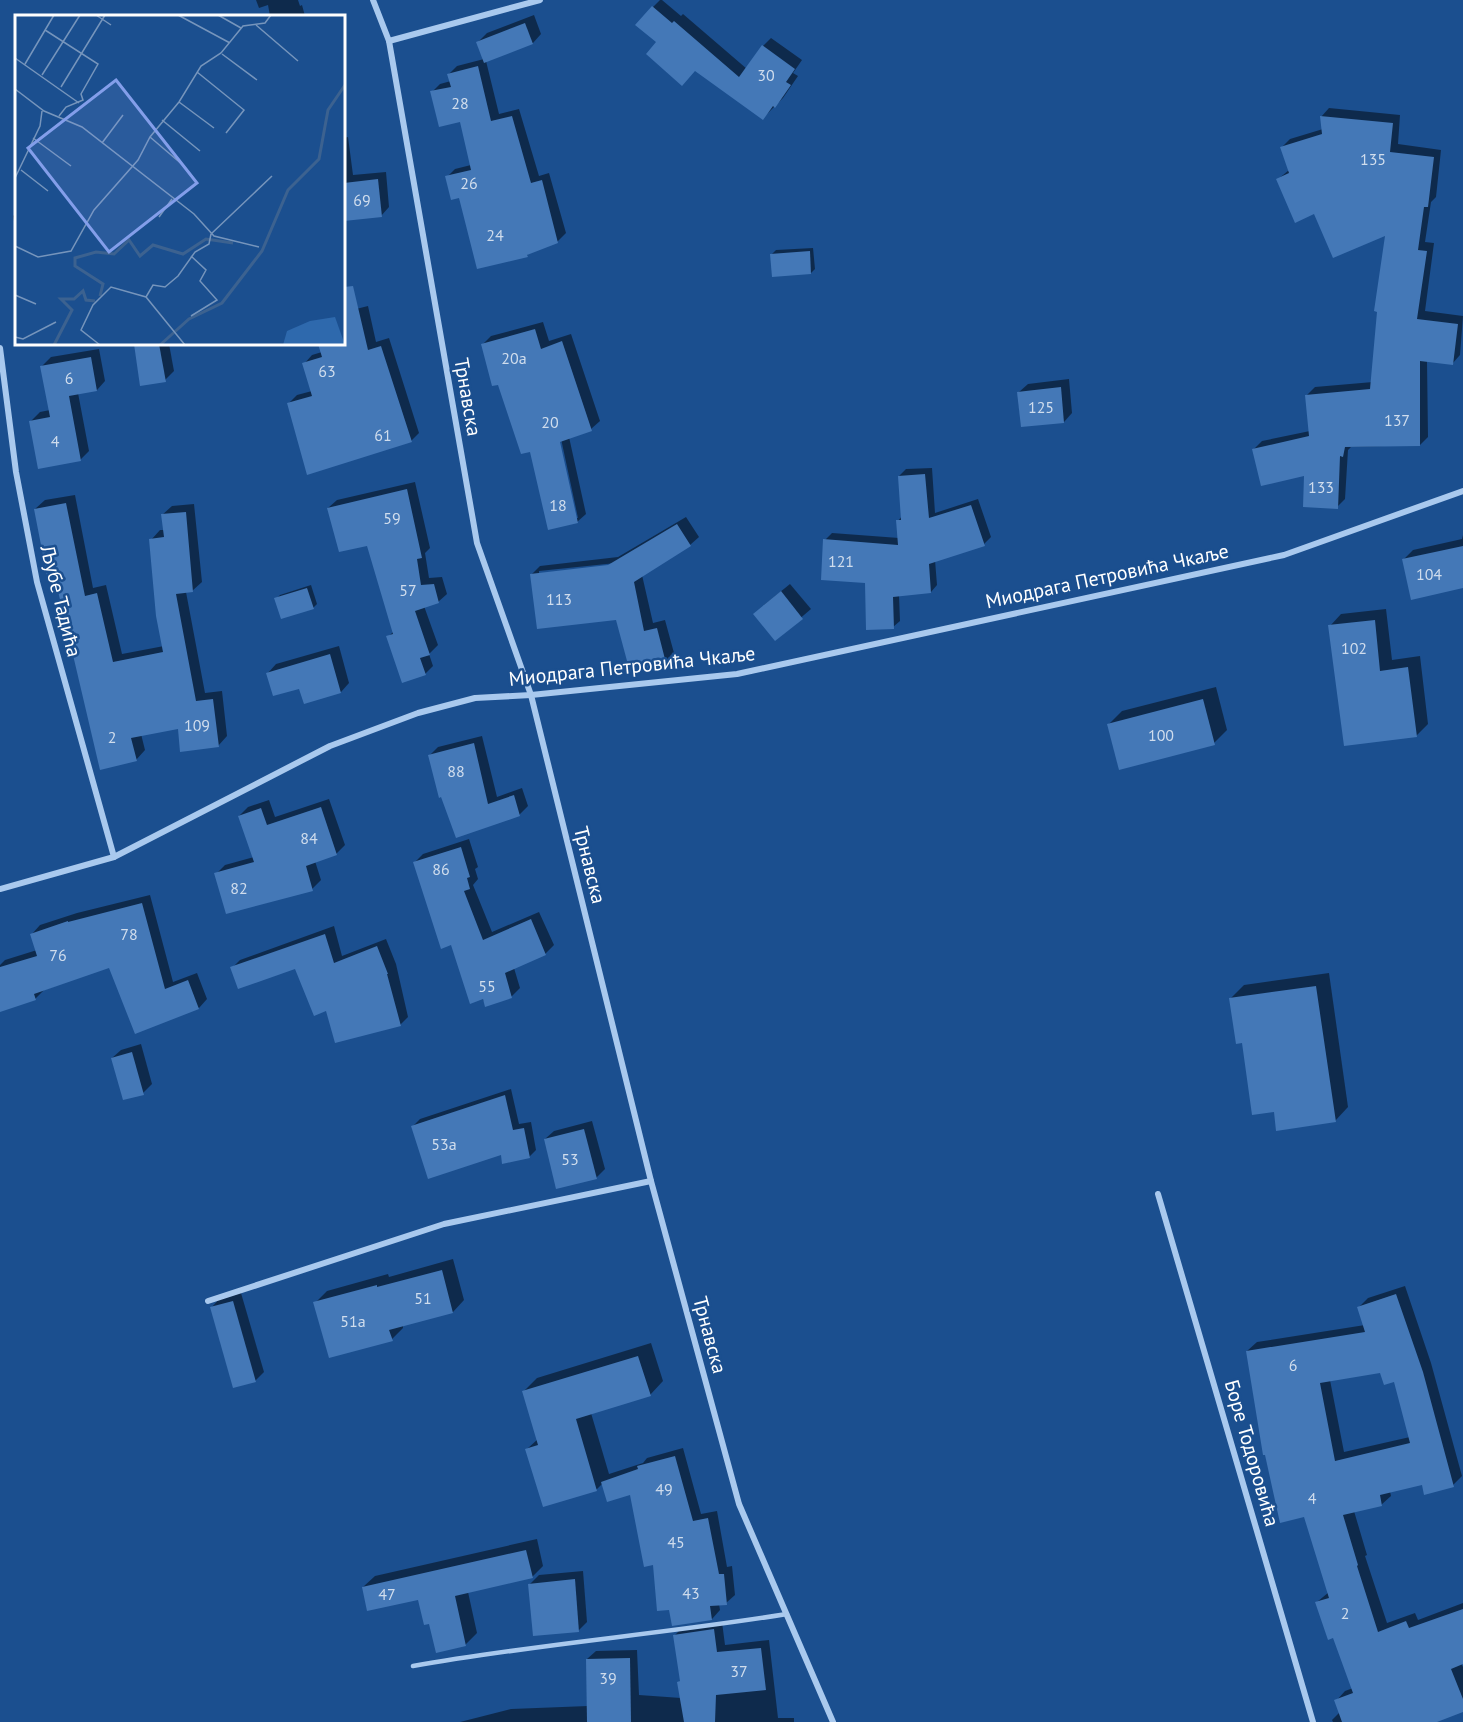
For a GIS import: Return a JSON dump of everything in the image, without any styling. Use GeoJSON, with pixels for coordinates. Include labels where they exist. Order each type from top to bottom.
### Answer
{"type":"FeatureCollection","features":[{"type":"Feature","properties":{"kind":"street","name":"Трнавска"},"geometry":{"type":"LineString","coordinates":[[374,0],[389,41],[477,543],[531,695],[651,1182],[739,1503],[833,1722]]}},
{"type":"Feature","properties":{"kind":"street"},"geometry":{"type":"LineString","coordinates":[[389,41],[540,0]]}},
{"type":"Feature","properties":{"kind":"street","name":"Љубе Тадића"},"geometry":{"type":"LineString","coordinates":[[0,348],[16,472],[37,582],[114,857]]}},
{"type":"Feature","properties":{"kind":"street","name":"Миодрага Петровића Чкаље"},"geometry":{"type":"LineString","coordinates":[[0,889],[114,857],[330,746],[418,713],[475,698],[531,695],[737,674],[1284,555],[1463,491]]}},
{"type":"Feature","properties":{"kind":"street"},"geometry":{"type":"LineString","coordinates":[[208,1301],[444,1224],[651,1182]]}},
{"type":"Feature","properties":{"kind":"street","name":"Боре Тодоровића"},"geometry":{"type":"LineString","coordinates":[[1158,1194],[1313,1722]]}},
{"type":"Feature","properties":{"kind":"lane"},"geometry":{"type":"LineString","coordinates":[[413,1666],[481,1654],[787,1614]]}},
{"type":"Feature","properties":{"kind":"building"},"geometry":{"type":"Polygon","coordinates":[[[652,6],[672,23],[674,21],[739,77],[762,45],[795,69],[786,82],[791,85],[775,108],[773,106],[763,120],[695,71],[682,86],[646,54],[656,42],[635,25],[652,6]]]}},
{"type":"Feature","properties":{"kind":"building"},"geometry":{"type":"Polygon","coordinates":[[[525,23],[533,44],[484,63],[476,42],[525,23]]]}},
{"type":"Feature","properties":{"kind":"building"},"geometry":{"type":"Polygon","coordinates":[[[478,66],[491,121],[512,116],[531,183],[542,180],[558,243],[527,255],[528,257],[477,269],[459,198],[451,200],[445,176],[471,170],[460,122],[439,127],[430,91],[451,87],[447,74],[478,66]]]}},
{"type":"Feature","properties":{"kind":"building"},"geometry":{"type":"Polygon","coordinates":[[[1320,116],[1393,123],[1390,152],[1434,157],[1428,207],[1424,207],[1418,250],[1427,251],[1417,319],[1458,324],[1453,365],[1420,361],[1420,446],[1345,447],[1343,457],[1340,456],[1338,509],[1303,507],[1304,476],[1261,486],[1252,449],[1309,436],[1305,395],[1370,389],[1377,312],[1374,311],[1385,236],[1333,258],[1314,214],[1295,223],[1276,179],[1289,173],[1280,147],[1322,134],[1320,116]]]}},
{"type":"Feature","properties":{"kind":"building"},"geometry":{"type":"Polygon","coordinates":[[[378,179],[382,217],[345,221],[345,183],[378,179]]]}},
{"type":"Feature","properties":{"kind":"building"},"geometry":{"type":"Polygon","coordinates":[[[810,251],[811,274],[772,277],[770,254],[810,251]]]}},
{"type":"Feature","properties":{"kind":"building"},"geometry":{"type":"Polygon","coordinates":[[[353,286],[368,350],[381,346],[412,442],[307,475],[287,403],[312,396],[302,363],[322,357],[318,345],[345,345],[345,287],[353,286]]]}},
{"type":"Feature","properties":{"kind":"building"},"geometry":{"type":"Polygon","coordinates":[[[535,329],[541,349],[562,341],[592,431],[560,442],[578,523],[548,530],[530,452],[521,454],[498,385],[492,386],[481,344],[535,329]]]}},
{"type":"Feature","properties":{"kind":"building"},"geometry":{"type":"Polygon","coordinates":[[[134,345],[159,345],[166,382],[140,386],[134,345]]]}},
{"type":"Feature","properties":{"kind":"building"},"geometry":{"type":"Polygon","coordinates":[[[91,357],[97,391],[69,396],[81,461],[38,469],[29,421],[50,417],[40,366],[91,357]]]}},
{"type":"Feature","properties":{"kind":"building"},"geometry":{"type":"Polygon","coordinates":[[[1061,387],[1064,423],[1021,427],[1017,392],[1061,387]]]}},
{"type":"Feature","properties":{"kind":"building"},"geometry":{"type":"Polygon","coordinates":[[[925,474],[929,518],[971,505],[985,546],[929,564],[931,593],[893,597],[894,629],[866,630],[865,583],[821,580],[823,539],[898,545],[896,520],[901,520],[898,476],[925,474]]]}},
{"type":"Feature","properties":{"kind":"building"},"geometry":{"type":"Polygon","coordinates":[[[407,489],[422,558],[417,559],[421,585],[434,584],[439,603],[415,611],[430,655],[420,658],[426,675],[402,683],[386,636],[393,634],[367,546],[339,552],[327,508],[407,489]]]}},
{"type":"Feature","properties":{"kind":"building"},"geometry":{"type":"Polygon","coordinates":[[[66,503],[85,596],[97,593],[113,662],[163,652],[156,616],[149,539],[164,537],[161,514],[186,512],[193,592],[176,594],[196,701],[213,699],[219,747],[180,752],[178,729],[131,738],[137,761],[100,770],[54,574],[47,576],[34,509],[66,503]]]}},
{"type":"Feature","properties":{"kind":"building"},"geometry":{"type":"Polygon","coordinates":[[[677,524],[691,546],[634,582],[644,631],[657,628],[666,663],[630,672],[616,620],[537,629],[530,574],[608,565],[677,524]]]}},
{"type":"Feature","properties":{"kind":"building"},"geometry":{"type":"Polygon","coordinates":[[[1463,546],[1463,588],[1411,600],[1402,559],[1463,546]]]}},
{"type":"Feature","properties":{"kind":"building"},"geometry":{"type":"Polygon","coordinates":[[[307,588],[314,609],[281,619],[274,598],[307,588]]]}},
{"type":"Feature","properties":{"kind":"building"},"geometry":{"type":"Polygon","coordinates":[[[781,591],[803,619],[775,641],[753,614],[781,591]]]}},
{"type":"Feature","properties":{"kind":"building"},"geometry":{"type":"Polygon","coordinates":[[[1375,620],[1380,671],[1408,667],[1417,737],[1344,746],[1328,625],[1375,620]]]}},
{"type":"Feature","properties":{"kind":"building"},"geometry":{"type":"Polygon","coordinates":[[[330,654],[341,693],[304,704],[299,689],[273,696],[266,673],[330,654]]]}},
{"type":"Feature","properties":{"kind":"building"},"geometry":{"type":"Polygon","coordinates":[[[1203,699],[1215,745],[1119,770],[1107,724],[1203,699]]]}},
{"type":"Feature","properties":{"kind":"building"},"geometry":{"type":"Polygon","coordinates":[[[474,743],[488,804],[514,795],[520,816],[456,838],[441,797],[439,798],[428,755],[474,743]]]}},
{"type":"Feature","properties":{"kind":"building"},"geometry":{"type":"Polygon","coordinates":[[[321,807],[337,855],[306,866],[313,891],[226,914],[214,873],[254,862],[238,816],[261,808],[267,825],[321,807]]]}},
{"type":"Feature","properties":{"kind":"building"},"geometry":{"type":"Polygon","coordinates":[[[461,847],[470,877],[467,878],[470,889],[464,891],[483,940],[531,919],[546,955],[505,973],[512,998],[485,1007],[483,999],[470,1004],[451,945],[441,949],[413,862],[461,847]]]}},
{"type":"Feature","properties":{"kind":"building"},"geometry":{"type":"Polygon","coordinates":[[[142,903],[165,989],[188,980],[199,1009],[135,1034],[109,968],[34,994],[36,1000],[0,1012],[0,967],[37,956],[30,934],[68,921],[142,903]]]}},
{"type":"Feature","properties":{"kind":"building"},"geometry":{"type":"Polygon","coordinates":[[[325,934],[334,963],[377,946],[388,974],[401,1026],[335,1043],[326,1011],[314,1016],[295,969],[238,989],[230,967],[325,934]]]}},
{"type":"Feature","properties":{"kind":"building"},"geometry":{"type":"Polygon","coordinates":[[[1316,986],[1336,1122],[1276,1131],[1274,1112],[1252,1115],[1242,1043],[1236,1044],[1229,998],[1316,986]]]}},
{"type":"Feature","properties":{"kind":"building"},"geometry":{"type":"Polygon","coordinates":[[[132,1052],[144,1095],[123,1100],[111,1058],[132,1052]]]}},
{"type":"Feature","properties":{"kind":"building"},"geometry":{"type":"Polygon","coordinates":[[[505,1095],[513,1130],[524,1128],[530,1158],[502,1164],[501,1155],[428,1179],[411,1126],[505,1095]]]}},
{"type":"Feature","properties":{"kind":"building"},"geometry":{"type":"Polygon","coordinates":[[[584,1129],[597,1179],[556,1189],[544,1139],[584,1129]]]}},
{"type":"Feature","properties":{"kind":"building"},"geometry":{"type":"Polygon","coordinates":[[[442,1270],[453,1313],[389,1330],[393,1341],[329,1358],[313,1302],[442,1270]]]}},
{"type":"Feature","properties":{"kind":"building"},"geometry":{"type":"Polygon","coordinates":[[[1396,1294],[1423,1372],[1454,1487],[1424,1495],[1422,1485],[1380,1495],[1382,1506],[1343,1515],[1378,1632],[1406,1621],[1409,1628],[1463,1609],[1463,1664],[1451,1669],[1463,1699],[1463,1712],[1437,1722],[1342,1722],[1334,1700],[1353,1693],[1333,1638],[1328,1640],[1315,1602],[1329,1598],[1304,1517],[1280,1523],[1265,1455],[1263,1455],[1246,1351],[1365,1332],[1357,1307],[1396,1294]],[[1380,1373],[1320,1383],[1335,1461],[1410,1443],[1394,1382],[1384,1385],[1380,1373]]]}},
{"type":"Feature","properties":{"kind":"building"},"geometry":{"type":"Polygon","coordinates":[[[233,1301],[256,1382],[233,1388],[210,1307],[233,1301]]]}},
{"type":"Feature","properties":{"kind":"building"},"geometry":{"type":"Polygon","coordinates":[[[638,1356],[651,1396],[576,1419],[597,1491],[543,1507],[525,1449],[538,1445],[522,1391],[638,1356]]]}},
{"type":"Feature","properties":{"kind":"building"},"geometry":{"type":"Polygon","coordinates":[[[675,1456],[693,1521],[708,1518],[719,1574],[724,1574],[727,1605],[710,1606],[712,1620],[672,1626],[669,1610],[657,1611],[653,1565],[644,1567],[630,1495],[607,1502],[601,1482],[638,1469],[637,1466],[675,1456]]]}},
{"type":"Feature","properties":{"kind":"building"},"geometry":{"type":"Polygon","coordinates":[[[526,1550],[533,1578],[455,1596],[466,1646],[436,1653],[429,1624],[424,1625],[418,1600],[367,1611],[362,1587],[526,1550]]]}},
{"type":"Feature","properties":{"kind":"building"},"geometry":{"type":"Polygon","coordinates":[[[575,1579],[579,1632],[533,1636],[528,1584],[575,1579]]]}},
{"type":"Feature","properties":{"kind":"building"},"geometry":{"type":"Polygon","coordinates":[[[714,1629],[717,1652],[761,1648],[766,1690],[716,1695],[715,1722],[684,1722],[677,1682],[680,1681],[673,1635],[714,1629]]]}},
{"type":"Feature","properties":{"kind":"building"},"geometry":{"type":"Polygon","coordinates":[[[630,1658],[631,1722],[587,1722],[586,1659],[630,1658]]]}}]}
